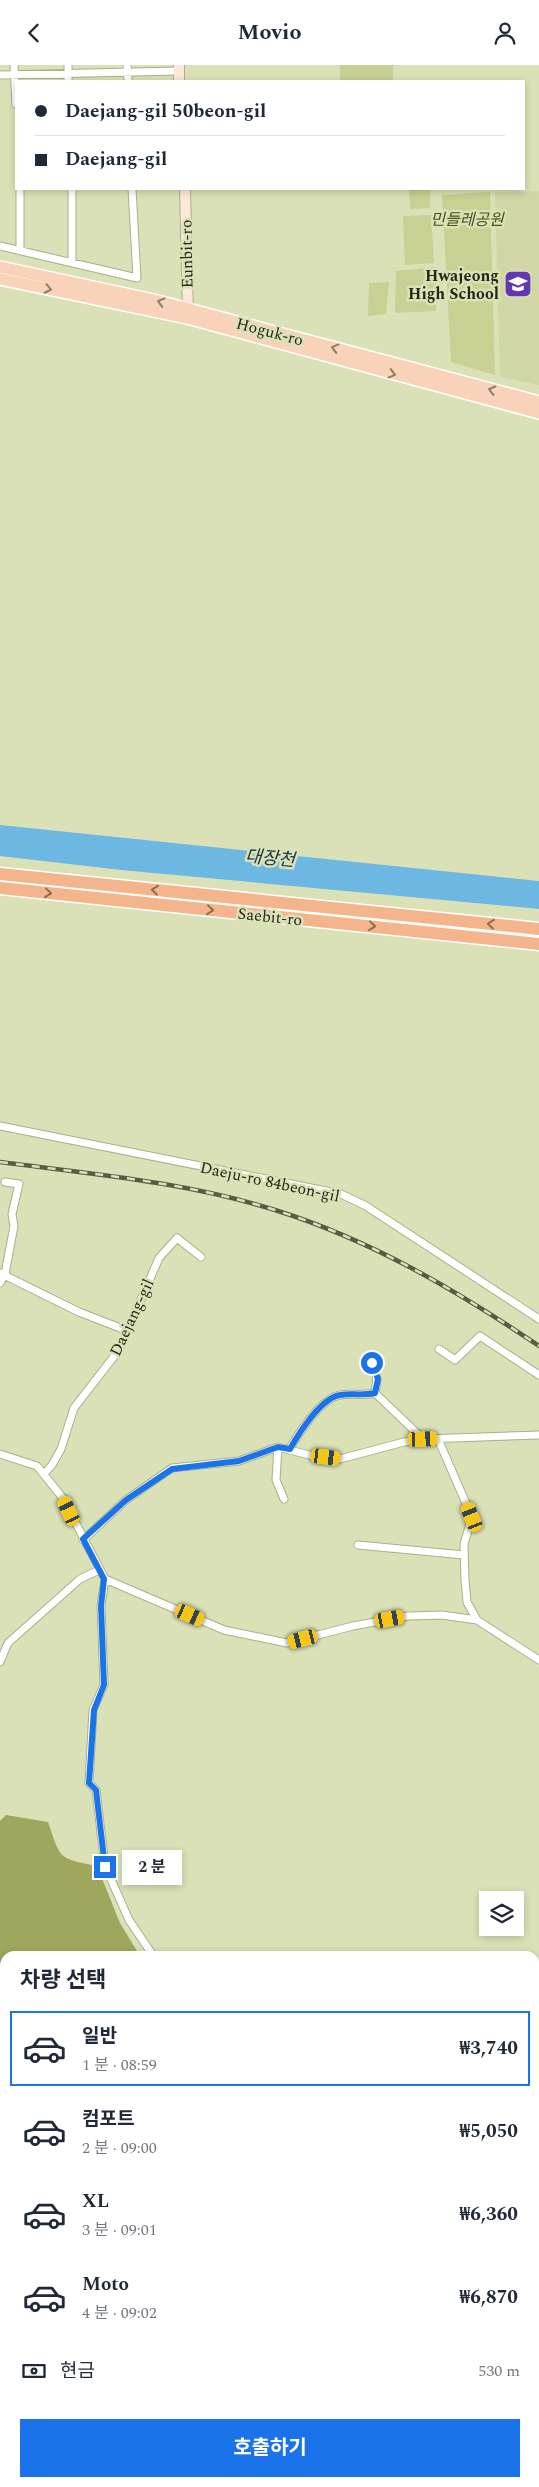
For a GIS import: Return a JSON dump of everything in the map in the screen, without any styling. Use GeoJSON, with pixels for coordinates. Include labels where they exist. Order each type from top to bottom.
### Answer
{"type":"FeatureCollection","features":[{"type":"Feature","properties":{"kind":"highway","name":"Saebit-ro"},"geometry":{"type":"LineString","coordinates":[[0,874],[539,929]]}},
{"type":"Feature","properties":{"kind":"highway","name":"Saebit-ro"},"geometry":{"type":"LineString","coordinates":[[0,888],[539,944]]}},
{"type":"Feature","properties":{"kind":"main road","name":"Eunbit-ro"},"geometry":{"type":"LineString","coordinates":[[185,190],[188,313]]}},
{"type":"Feature","properties":{"kind":"main road","name":"Hoguk-ro"},"geometry":{"type":"LineString","coordinates":[[0,267],[98,286],[539,413]]}},
{"type":"Feature","properties":{"kind":"main road","name":"Hoguk-ro"},"geometry":{"type":"LineString","coordinates":[[0,279],[188,313],[539,402]]}},
{"type":"Feature","properties":{"kind":"street"},"geometry":{"type":"LineString","coordinates":[[14,65],[15,80]]}},
{"type":"Feature","properties":{"kind":"street"},"geometry":{"type":"LineString","coordinates":[[68,65],[68,78]]}},
{"type":"Feature","properties":{"kind":"street"},"geometry":{"type":"LineString","coordinates":[[0,75],[68,78],[127,69],[179,72]]}},
{"type":"Feature","properties":{"kind":"street"},"geometry":{"type":"LineString","coordinates":[[20,190],[20,250]]}},
{"type":"Feature","properties":{"kind":"street"},"geometry":{"type":"LineString","coordinates":[[72,190],[72,262]]}},
{"type":"Feature","properties":{"kind":"street"},"geometry":{"type":"LineString","coordinates":[[0,246],[136,278],[132,190]]}},
{"type":"Feature","properties":{"kind":"street","name":"Daeju-ro 84beon-gil"},"geometry":{"type":"LineString","coordinates":[[0,1126],[342,1195],[366,1206],[539,1319]]}},
{"type":"Feature","properties":{"kind":"street"},"geometry":{"type":"LineString","coordinates":[[0,1283],[14,1226],[12,1214],[20,1184],[5,1182]]}},
{"type":"Feature","properties":{"kind":"street","name":"Daejang-gil"},"geometry":{"type":"LineString","coordinates":[[44,1474],[52,1465],[61,1449],[74,1408],[119,1350],[159,1259],[177,1238],[201,1257]]}},
{"type":"Feature","properties":{"kind":"street"},"geometry":{"type":"LineString","coordinates":[[2,1274],[79,1312],[128,1331]]}},
{"type":"Feature","properties":{"kind":"street"},"geometry":{"type":"LineString","coordinates":[[439,1349],[455,1360],[480,1336],[539,1375]]}},
{"type":"Feature","properties":{"kind":"street"},"geometry":{"type":"LineString","coordinates":[[372,1363],[378,1379],[375,1393]]}},
{"type":"Feature","properties":{"kind":"street"},"geometry":{"type":"LineString","coordinates":[[375,1393],[423,1439]]}},
{"type":"Feature","properties":{"kind":"street"},"geometry":{"type":"LineString","coordinates":[[290,1449],[322,1405],[338,1395],[359,1396],[375,1393]]}},
{"type":"Feature","properties":{"kind":"street"},"geometry":{"type":"LineString","coordinates":[[83,1539],[126,1500],[172,1469],[239,1461],[278,1447],[313,1456],[340,1459],[404,1442],[423,1439],[539,1435]]}},
{"type":"Feature","properties":{"kind":"street"},"geometry":{"type":"LineString","coordinates":[[438,1439],[472,1517],[464,1544],[464,1555],[467,1602],[477,1620]]}},
{"type":"Feature","properties":{"kind":"street"},"geometry":{"type":"LineString","coordinates":[[278,1447],[276,1480],[284,1499]]}},
{"type":"Feature","properties":{"kind":"street"},"geometry":{"type":"LineString","coordinates":[[0,1454],[37,1466],[44,1474],[62,1497],[104,1579],[101,1606],[104,1685],[94,1710],[89,1783],[96,1790],[105,1867],[129,1920],[150,1951]]}},
{"type":"Feature","properties":{"kind":"street"},"geometry":{"type":"LineString","coordinates":[[358,1545],[464,1555]]}},
{"type":"Feature","properties":{"kind":"street"},"geometry":{"type":"LineString","coordinates":[[0,1662],[8,1643],[80,1579],[100,1570]]}},
{"type":"Feature","properties":{"kind":"street"},"geometry":{"type":"LineString","coordinates":[[104,1579],[224,1630],[287,1643],[353,1626],[408,1616],[442,1615],[477,1620],[539,1660]]}},
{"type":"Feature","properties":{"kind":"shaded area","name":"Hwajeong High School"},"geometry":{"type":"Polygon","coordinates":[[[539,191],[539,385],[500,377],[495,192],[539,191]]]}},
{"type":"Feature","properties":{"kind":"shaded area"},"geometry":{"type":"Polygon","coordinates":[[[6,1815],[48,1822],[62,1855],[74,1861],[97,1866],[120,1923],[137,1951],[0,1951],[0,1821],[6,1815]]]}},
{"type":"Feature","properties":{"kind":"green space"},"geometry":{"type":"Polygon","coordinates":[[[340,65],[393,65],[393,80],[340,80],[340,65]]]}},
{"type":"Feature","properties":{"kind":"green space"},"geometry":{"type":"Polygon","coordinates":[[[409,190],[430,190],[430,208],[410,209],[409,190]]]}},
{"type":"Feature","properties":{"kind":"green space","name":"민들레공원"},"geometry":{"type":"Polygon","coordinates":[[[490,192],[495,375],[451,362],[442,195],[490,192]]]}},
{"type":"Feature","properties":{"kind":"green space"},"geometry":{"type":"Polygon","coordinates":[[[431,215],[434,263],[405,265],[403,216],[431,215]]]}},
{"type":"Feature","properties":{"kind":"green space"},"geometry":{"type":"Polygon","coordinates":[[[436,267],[436,311],[395,313],[396,271],[436,267]]]}},
{"type":"Feature","properties":{"kind":"green space"},"geometry":{"type":"Polygon","coordinates":[[[389,282],[386,314],[368,316],[369,283],[389,282]]]}},
{"type":"Feature","properties":{"kind":"water","name":"대장천"},"geometry":{"type":"Polygon","coordinates":[[[0,825],[539,881],[539,909],[121,870],[0,856],[0,825]]]}},
{"type":"Feature","properties":{"kind":"railway"},"geometry":{"type":"LineString","coordinates":[[0,1162],[139,1180],[207,1192],[241,1200],[311,1222],[379,1251],[412,1268],[476,1305],[539,1346]]}},
{"type":"Feature","properties":{"kind":"place","name":"Hwajeong High School"},"geometry":{"type":"Point","coordinates":[518,284]}},
{"type":"Feature","properties":{"kind":"route"},"geometry":{"type":"LineString","coordinates":[[105,1867],[96,1790],[89,1783],[94,1710],[104,1685],[101,1606],[104,1579],[83,1539],[126,1500],[172,1469],[239,1461],[278,1447],[290,1449],[300,1431],[322,1405],[338,1395],[359,1396],[375,1393],[378,1379],[372,1363]]}}]}
